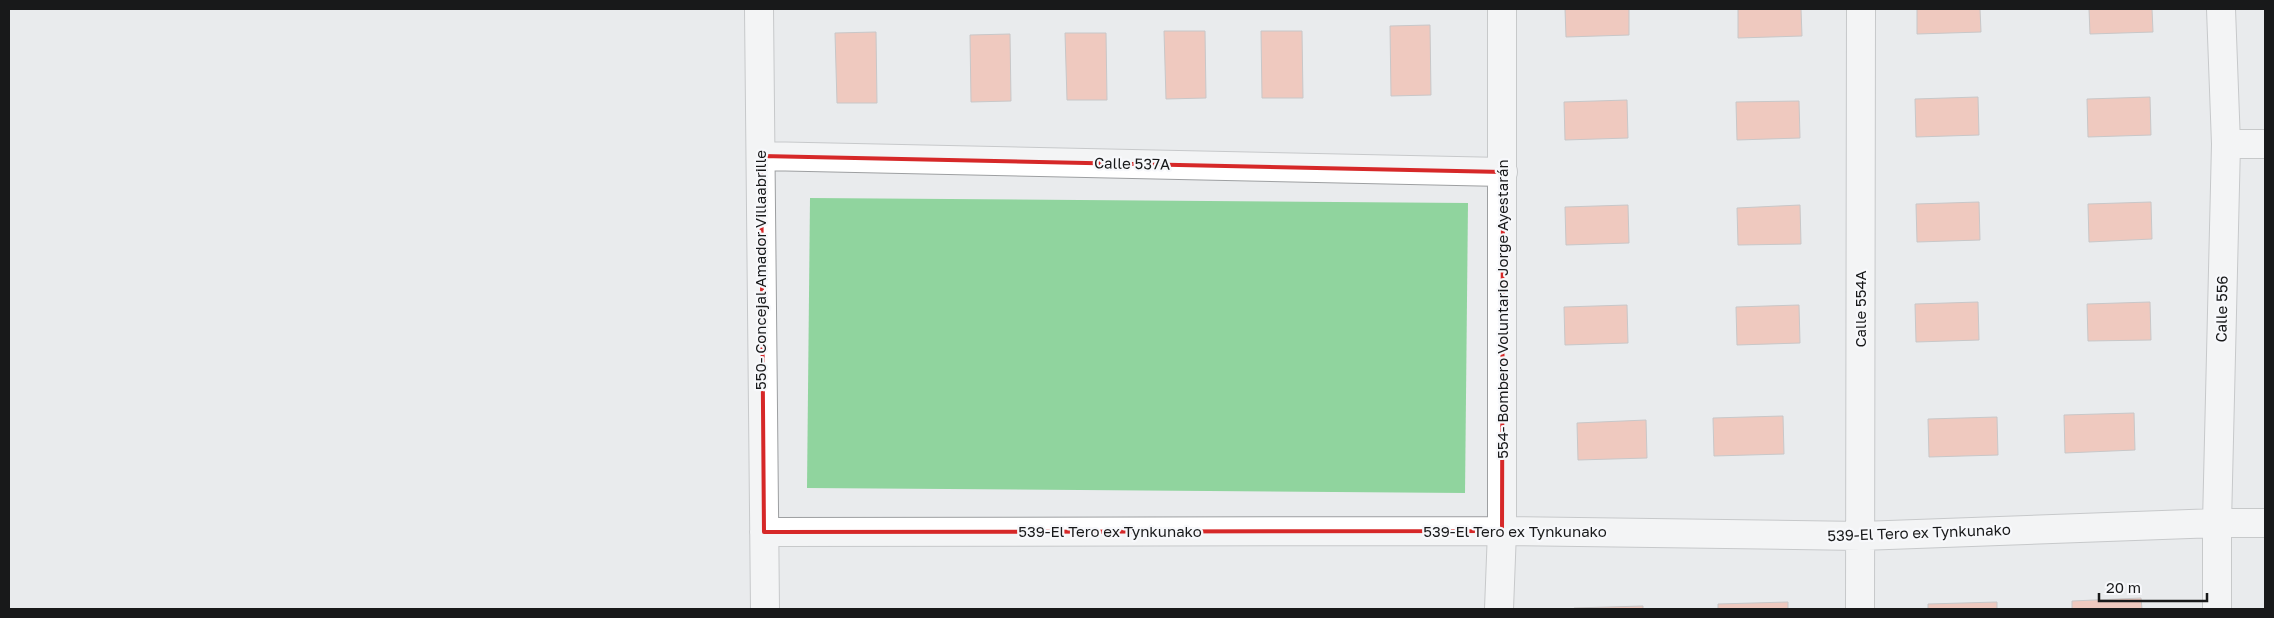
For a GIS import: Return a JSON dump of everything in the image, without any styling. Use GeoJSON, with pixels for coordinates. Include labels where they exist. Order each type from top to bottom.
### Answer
{"type":"FeatureCollection","features":[{"type":"Feature","properties":{"kind":"street","name":"550- Concejal Amador Villaabrille"},"geometry":{"type":"LineString","coordinates":[[759,9],[765,609]]}},
{"type":"Feature","properties":{"kind":"street","name":"554- Bombero Voluntario Jorge Ayestarán"},"geometry":{"type":"LineString","coordinates":[[1499,609],[1502,531],[1502,9]]}},
{"type":"Feature","properties":{"kind":"street","name":"Calle 554A"},"geometry":{"type":"LineString","coordinates":[[1860,609],[1861,9]]}},
{"type":"Feature","properties":{"kind":"street","name":"Calle 556"},"geometry":{"type":"LineString","coordinates":[[2217,609],[2216,523],[2226,144],[2221,9]]}},
{"type":"Feature","properties":{"kind":"street"},"geometry":{"type":"LineString","coordinates":[[2226,144],[2265,144]]}},
{"type":"Feature","properties":{"kind":"street","name":"Calle 537A"},"geometry":{"type":"LineString","coordinates":[[760,156],[1503,172]]}},
{"type":"Feature","properties":{"kind":"street","name":"539-El Tero ex Tynkunako"},"geometry":{"type":"LineString","coordinates":[[764,532],[1502,531],[1861,536],[2216,523],[2265,523]]}},
{"type":"Feature","properties":{"kind":"highlighted area"},"geometry":{"type":"Polygon","coordinates":[[[761,156],[1503,172],[1502,531],[764,532],[761,156]]]}},
{"type":"Feature","properties":{"kind":"green space"},"geometry":{"type":"Polygon","coordinates":[[[810,198],[1468,203],[1465,493],[807,488],[810,198]]]}},
{"type":"Feature","properties":{"kind":"building"},"geometry":{"type":"Polygon","coordinates":[[[1565,9],[1629,9],[1629,35],[1566,37],[1565,9]]]}},
{"type":"Feature","properties":{"kind":"building"},"geometry":{"type":"Polygon","coordinates":[[[1738,9],[1801,9],[1802,36],[1738,38],[1738,9]]]}},
{"type":"Feature","properties":{"kind":"building"},"geometry":{"type":"Polygon","coordinates":[[[1917,9],[1980,9],[1981,32],[1917,34],[1917,9]]]}},
{"type":"Feature","properties":{"kind":"building"},"geometry":{"type":"Polygon","coordinates":[[[2089,9],[2152,9],[2153,32],[2090,34],[2089,9]]]}},
{"type":"Feature","properties":{"kind":"building"},"geometry":{"type":"Polygon","coordinates":[[[1430,25],[1431,95],[1391,96],[1390,26],[1430,25]]]}},
{"type":"Feature","properties":{"kind":"building"},"geometry":{"type":"Polygon","coordinates":[[[1164,31],[1205,31],[1206,98],[1166,99],[1164,31]]]}},
{"type":"Feature","properties":{"kind":"building"},"geometry":{"type":"Polygon","coordinates":[[[1261,31],[1302,31],[1303,98],[1262,98],[1261,31]]]}},
{"type":"Feature","properties":{"kind":"building"},"geometry":{"type":"Polygon","coordinates":[[[876,32],[877,103],[837,103],[835,33],[876,32]]]}},
{"type":"Feature","properties":{"kind":"building"},"geometry":{"type":"Polygon","coordinates":[[[1065,33],[1106,33],[1107,100],[1067,100],[1065,33]]]}},
{"type":"Feature","properties":{"kind":"building"},"geometry":{"type":"Polygon","coordinates":[[[1010,34],[1011,101],[971,102],[970,35],[1010,34]]]}},
{"type":"Feature","properties":{"kind":"building"},"geometry":{"type":"Polygon","coordinates":[[[1978,97],[1979,135],[1916,137],[1915,99],[1978,97]]]}},
{"type":"Feature","properties":{"kind":"building"},"geometry":{"type":"Polygon","coordinates":[[[2150,97],[2151,135],[2088,137],[2087,99],[2150,97]]]}},
{"type":"Feature","properties":{"kind":"building"},"geometry":{"type":"Polygon","coordinates":[[[1627,100],[1628,138],[1565,140],[1564,102],[1627,100]]]}},
{"type":"Feature","properties":{"kind":"building"},"geometry":{"type":"Polygon","coordinates":[[[1799,101],[1800,138],[1737,140],[1736,102],[1799,101]]]}},
{"type":"Feature","properties":{"kind":"building"},"geometry":{"type":"Polygon","coordinates":[[[1979,202],[1980,240],[1917,242],[1916,204],[1979,202]]]}},
{"type":"Feature","properties":{"kind":"building"},"geometry":{"type":"Polygon","coordinates":[[[2151,202],[2152,239],[2089,242],[2088,204],[2151,202]]]}},
{"type":"Feature","properties":{"kind":"building"},"geometry":{"type":"Polygon","coordinates":[[[1628,205],[1629,243],[1566,245],[1565,207],[1628,205]]]}},
{"type":"Feature","properties":{"kind":"building"},"geometry":{"type":"Polygon","coordinates":[[[1800,205],[1801,244],[1738,245],[1737,208],[1800,205]]]}},
{"type":"Feature","properties":{"kind":"building"},"geometry":{"type":"Polygon","coordinates":[[[1978,302],[1979,340],[1916,342],[1915,304],[1978,302]]]}},
{"type":"Feature","properties":{"kind":"building"},"geometry":{"type":"Polygon","coordinates":[[[2150,302],[2151,340],[2088,341],[2087,304],[2150,302]]]}},
{"type":"Feature","properties":{"kind":"building"},"geometry":{"type":"Polygon","coordinates":[[[1627,305],[1628,343],[1565,345],[1564,307],[1627,305]]]}},
{"type":"Feature","properties":{"kind":"building"},"geometry":{"type":"Polygon","coordinates":[[[1799,305],[1800,343],[1737,345],[1736,307],[1799,305]]]}},
{"type":"Feature","properties":{"kind":"building"},"geometry":{"type":"Polygon","coordinates":[[[2134,413],[2135,450],[2065,453],[2064,415],[2134,413]]]}},
{"type":"Feature","properties":{"kind":"building"},"geometry":{"type":"Polygon","coordinates":[[[1783,416],[1784,454],[1714,456],[1713,418],[1783,416]]]}},
{"type":"Feature","properties":{"kind":"building"},"geometry":{"type":"Polygon","coordinates":[[[1997,417],[1998,455],[1929,457],[1928,419],[1997,417]]]}},
{"type":"Feature","properties":{"kind":"building"},"geometry":{"type":"Polygon","coordinates":[[[1646,420],[1647,458],[1578,460],[1577,423],[1646,420]]]}},
{"type":"Feature","properties":{"kind":"building"},"geometry":{"type":"Polygon","coordinates":[[[2141,598],[2142,609],[2072,609],[2072,601],[2141,598]]]}},
{"type":"Feature","properties":{"kind":"building"},"geometry":{"type":"Polygon","coordinates":[[[1788,602],[1788,609],[1718,609],[1718,604],[1788,602]]]}},
{"type":"Feature","properties":{"kind":"building"},"geometry":{"type":"Polygon","coordinates":[[[1997,602],[1997,609],[1928,609],[1928,604],[1997,602]]]}},
{"type":"Feature","properties":{"kind":"building"},"geometry":{"type":"Polygon","coordinates":[[[1643,606],[1643,609],[1574,609],[1574,608],[1643,606]]]}}]}
